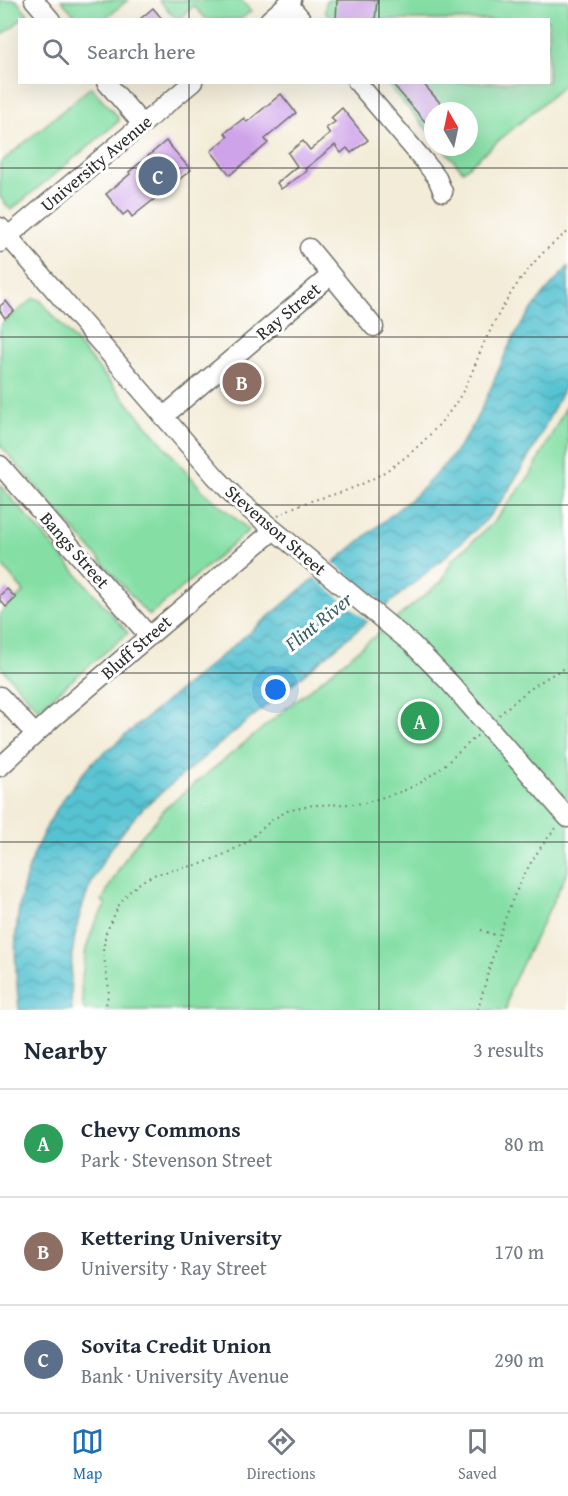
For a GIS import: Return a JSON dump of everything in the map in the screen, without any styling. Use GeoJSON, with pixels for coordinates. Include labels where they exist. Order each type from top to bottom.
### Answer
{"type":"FeatureCollection","features":[{"type":"Feature","properties":{"kind":"street"},"geometry":{"type":"LineString","coordinates":[[34,0],[49,18]]}},
{"type":"Feature","properties":{"kind":"street"},"geometry":{"type":"LineString","coordinates":[[278,7],[298,18]]}},
{"type":"Feature","properties":{"kind":"street"},"geometry":{"type":"LineString","coordinates":[[108,84],[142,124]]}},
{"type":"Feature","properties":{"kind":"street","name":"University Avenue"},"geometry":{"type":"LineString","coordinates":[[3,236],[191,84]]}},
{"type":"Feature","properties":{"kind":"street"},"geometry":{"type":"LineString","coordinates":[[359,84],[425,162],[437,178],[443,192]]}},
{"type":"Feature","properties":{"kind":"street","name":"Stevenson Street"},"geometry":{"type":"LineString","coordinates":[[3,236],[228,490],[274,524],[299,551],[429,660],[563,821]]}},
{"type":"Feature","properties":{"kind":"street"},"geometry":{"type":"LineString","coordinates":[[309,248],[374,327]]}},
{"type":"Feature","properties":{"kind":"street","name":"Ray Street"},"geometry":{"type":"LineString","coordinates":[[163,417],[331,275]]}},
{"type":"Feature","properties":{"kind":"street","name":"Bangs Street"},"geometry":{"type":"LineString","coordinates":[[0,465],[149,636]]}},
{"type":"Feature","properties":{"kind":"street","name":"Bluff Street"},"geometry":{"type":"LineString","coordinates":[[0,767],[34,734],[149,636],[274,524]]}},
{"type":"Feature","properties":{"kind":"street"},"geometry":{"type":"LineString","coordinates":[[0,696],[34,734]]}},
{"type":"Feature","properties":{"kind":"path"},"geometry":{"type":"LineString","coordinates":[[274,524],[292,507],[366,482],[398,463],[428,437],[462,393],[490,331],[521,280],[543,252],[568,232]]}},
{"type":"Feature","properties":{"kind":"path"},"geometry":{"type":"LineString","coordinates":[[493,721],[537,684],[568,667]]}},
{"type":"Feature","properties":{"kind":"path"},"geometry":{"type":"LineString","coordinates":[[105,1010],[109,990],[103,951],[105,933],[118,905],[142,881],[156,874],[201,864],[225,854],[244,844],[277,817],[288,811],[317,804],[364,803],[411,788],[448,763],[481,732]]}},
{"type":"Feature","properties":{"kind":"path"},"geometry":{"type":"LineString","coordinates":[[478,1010],[508,910],[522,879],[542,846],[563,821]]}},
{"type":"Feature","properties":{"kind":"path"},"geometry":{"type":"LineString","coordinates":[[481,930],[500,936]]}},
{"type":"Feature","properties":{"kind":"green space"},"geometry":{"type":"Polygon","coordinates":[[[0,0],[16,0],[28,14],[23,18],[18,18],[18,22],[0,37],[0,0]]]}},
{"type":"Feature","properties":{"kind":"green space"},"geometry":{"type":"Polygon","coordinates":[[[61,0],[128,0],[105,18],[77,18],[61,0]]]}},
{"type":"Feature","properties":{"kind":"green space"},"geometry":{"type":"Polygon","coordinates":[[[159,0],[241,0],[251,11],[242,18],[205,18],[194,6],[179,18],[175,18],[159,0]]]}},
{"type":"Feature","properties":{"kind":"green space"},"geometry":{"type":"Polygon","coordinates":[[[326,0],[568,0],[568,82],[463,171],[450,156],[478,156],[478,102],[424,102],[424,126],[387,84],[550,84],[550,18],[330,18],[325,12],[326,0]]]}},
{"type":"Feature","properties":{"kind":"green space"},"geometry":{"type":"Polygon","coordinates":[[[91,87],[119,121],[11,210],[0,197],[0,163],[91,87]]]}},
{"type":"Feature","properties":{"kind":"green space"},"geometry":{"type":"Polygon","coordinates":[[[34,298],[40,300],[203,491],[249,530],[149,616],[0,445],[0,325],[34,298]]]}},
{"type":"Feature","properties":{"kind":"green space"},"geometry":{"type":"Polygon","coordinates":[[[568,403],[568,871],[510,989],[506,1010],[84,1010],[81,986],[86,949],[94,925],[106,904],[102,901],[119,869],[139,839],[164,809],[442,581],[452,560],[493,523],[531,474],[568,403]]]}},
{"type":"Feature","properties":{"kind":"green space"},"geometry":{"type":"Polygon","coordinates":[[[0,485],[128,633],[38,709],[0,666],[0,613],[24,592],[0,563],[0,485]]]}},
{"type":"Feature","properties":{"kind":"water","name":"Flint River"},"geometry":{"type":"Polygon","coordinates":[[[568,267],[568,380],[534,448],[503,499],[486,520],[445,557],[144,807],[108,853],[84,901],[72,953],[72,1010],[19,1010],[15,945],[23,887],[39,842],[63,800],[77,781],[93,762],[419,492],[464,440],[481,411],[510,344],[522,323],[568,267]]]}},
{"type":"Feature","properties":{"kind":"pier"},"geometry":{"type":"Polygon","coordinates":[[[331,561],[388,608],[370,623],[313,576],[331,561]]]}},
{"type":"Feature","properties":{"kind":"building"},"geometry":{"type":"Polygon","coordinates":[[[337,0],[377,0],[375,18],[336,18],[337,0]]]}},
{"type":"Feature","properties":{"kind":"building"},"geometry":{"type":"Polygon","coordinates":[[[153,8],[161,18],[141,18],[153,8]]]}},
{"type":"Feature","properties":{"kind":"building"},"geometry":{"type":"Polygon","coordinates":[[[393,84],[424,84],[439,102],[424,102],[424,120],[393,84]]]}},
{"type":"Feature","properties":{"kind":"building"},"geometry":{"type":"Polygon","coordinates":[[[281,94],[296,113],[265,139],[268,143],[266,145],[230,175],[211,151],[228,137],[225,133],[244,118],[247,122],[281,94]]]}},
{"type":"Feature","properties":{"kind":"building"},"geometry":{"type":"Polygon","coordinates":[[[342,108],[368,140],[351,153],[347,148],[341,153],[335,145],[305,169],[307,171],[281,189],[277,183],[297,166],[288,153],[303,141],[310,150],[330,134],[326,128],[335,122],[331,118],[342,108]]]}},
{"type":"Feature","properties":{"kind":"building"},"geometry":{"type":"Polygon","coordinates":[[[166,141],[191,170],[132,217],[128,211],[123,215],[106,194],[166,141]]]}},
{"type":"Feature","properties":{"kind":"building"},"geometry":{"type":"Polygon","coordinates":[[[6,301],[14,311],[5,318],[0,311],[0,306],[6,301]]]}},
{"type":"Feature","properties":{"kind":"building"},"geometry":{"type":"Polygon","coordinates":[[[7,589],[16,598],[6,607],[0,600],[0,595],[7,589]]]}},
{"type":"Feature","properties":{"kind":"place","name":"Sovita Credit Union"},"geometry":{"type":"Point","coordinates":[158,176]}},
{"type":"Feature","properties":{"kind":"place","name":"Kettering University"},"geometry":{"type":"Point","coordinates":[242,382]}},
{"type":"Feature","properties":{"kind":"place","name":"Chevy Commons"},"geometry":{"type":"Point","coordinates":[420,721]}}]}
